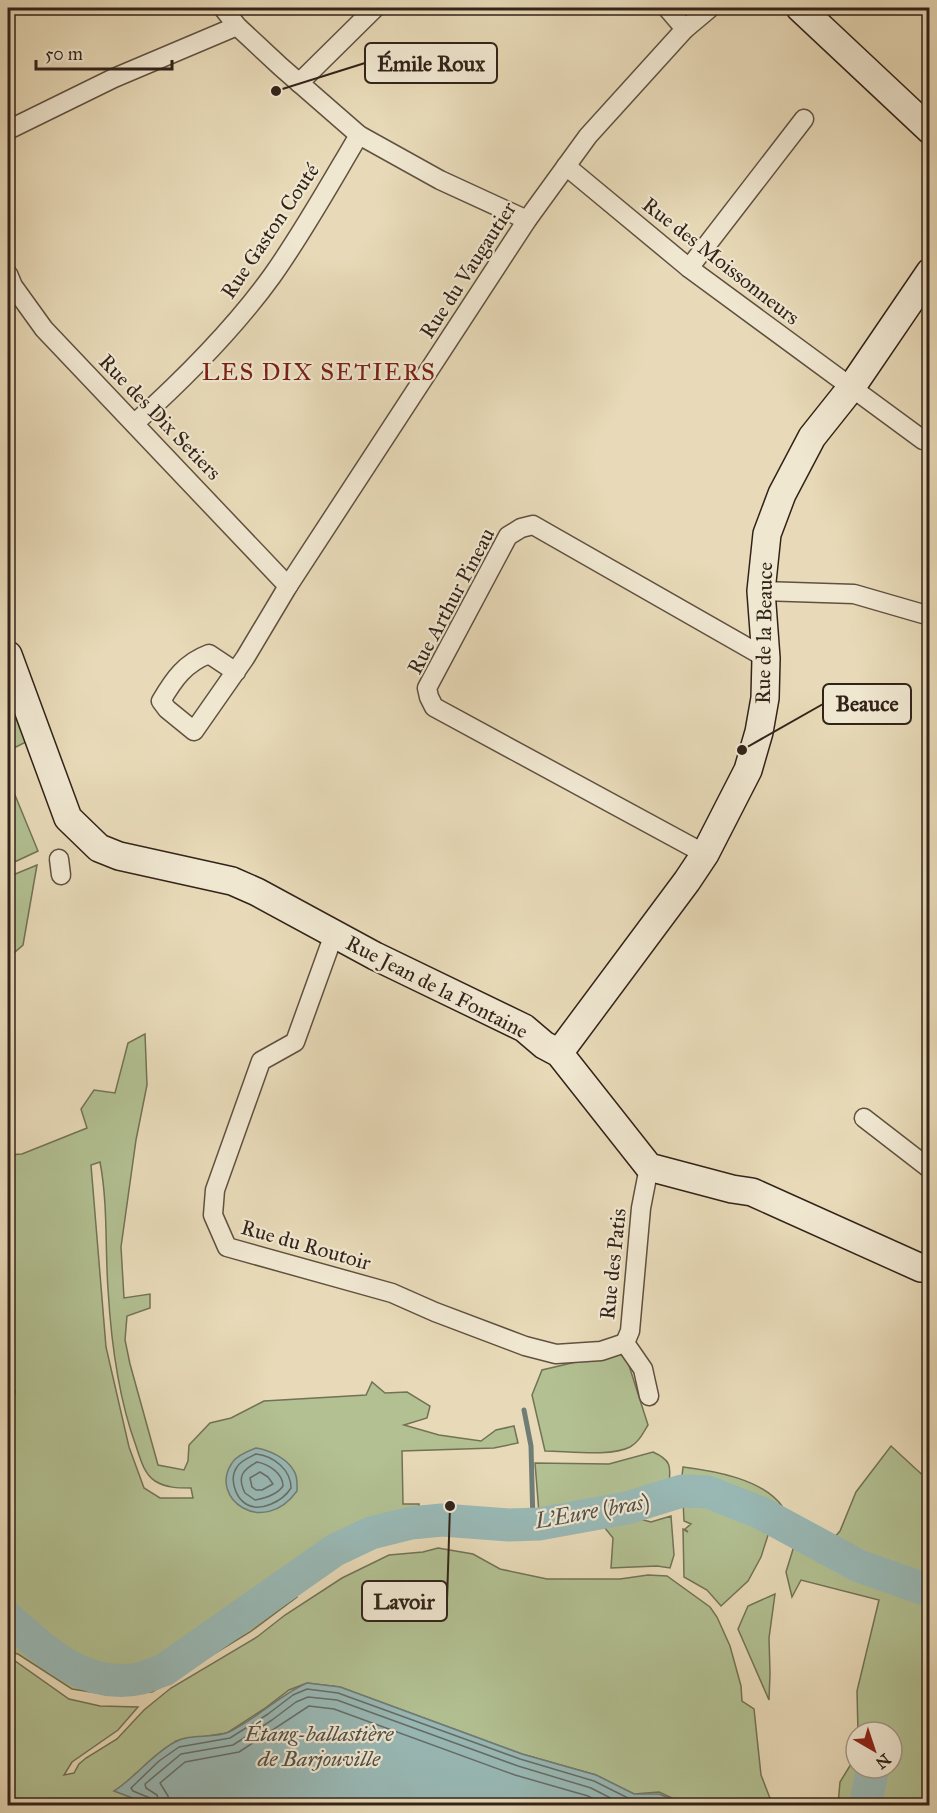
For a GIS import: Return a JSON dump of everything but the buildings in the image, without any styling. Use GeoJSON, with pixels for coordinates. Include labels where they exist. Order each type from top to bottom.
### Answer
{"type":"FeatureCollection","features":[{"type":"Feature","properties":{"kind":"street"},"geometry":{"type":"LineString","coordinates":[[223,8],[237,26],[359,135],[440,180],[527,220]]}},
{"type":"Feature","properties":{"kind":"street"},"geometry":{"type":"LineString","coordinates":[[299,83],[375,8]]}},
{"type":"Feature","properties":{"kind":"street"},"geometry":{"type":"LineString","coordinates":[[667,8],[685,28]]}},
{"type":"Feature","properties":{"kind":"street","name":"Rue du Vaugautier"},"geometry":{"type":"LineString","coordinates":[[236,672],[209,654],[193,661],[171,683],[161,701],[167,709],[194,731],[236,672],[288,586],[527,220],[588,136],[685,28],[710,8]]}},
{"type":"Feature","properties":{"kind":"street"},"geometry":{"type":"LineString","coordinates":[[800,8],[930,130]]}},
{"type":"Feature","properties":{"kind":"street"},"geometry":{"type":"LineString","coordinates":[[8,130],[114,78],[237,26]]}},
{"type":"Feature","properties":{"kind":"street"},"geometry":{"type":"LineString","coordinates":[[689,268],[804,119]]}},
{"type":"Feature","properties":{"kind":"street","name":"Rue Gaston Couté"},"geometry":{"type":"LineString","coordinates":[[135,423],[174,389],[224,336],[272,275],[359,135]]}},
{"type":"Feature","properties":{"kind":"street","name":"Rue des Moissonneurs"},"geometry":{"type":"LineString","coordinates":[[566,166],[689,268],[923,440],[930,442]]}},
{"type":"Feature","properties":{"kind":"street","name":"Rue de la Beauce"},"geometry":{"type":"LineString","coordinates":[[559,1053],[687,881],[705,854],[748,770],[759,732],[765,698],[766,658],[761,591],[767,534],[782,494],[812,437],[851,388],[930,272]]}},
{"type":"Feature","properties":{"kind":"street","name":"Rue des Dix Setiers"},"geometry":{"type":"LineString","coordinates":[[8,274],[13,286],[44,328],[288,586]]}},
{"type":"Feature","properties":{"kind":"street","name":"Rue Arthur Pineau"},"geometry":{"type":"LineString","coordinates":[[705,854],[434,707],[427,688],[508,536],[521,528],[533,525],[766,658]]}},
{"type":"Feature","properties":{"kind":"street"},"geometry":{"type":"LineString","coordinates":[[761,591],[854,594],[930,616]]}},
{"type":"Feature","properties":{"kind":"street","name":"Rue Jean de la Fontaine"},"geometry":{"type":"LineString","coordinates":[[8,655],[68,818],[99,848],[119,856],[232,881],[375,957],[524,1028],[544,1045],[559,1053],[649,1167]]}},
{"type":"Feature","properties":{"kind":"street","name":"Rue du Routoir"},"geometry":{"type":"LineString","coordinates":[[334,934],[295,1042],[261,1061],[215,1190],[213,1215],[227,1247],[393,1293],[435,1312],[525,1346],[556,1354],[601,1351],[625,1343]]}},
{"type":"Feature","properties":{"kind":"street"},"geometry":{"type":"LineString","coordinates":[[864,1119],[930,1169]]}},
{"type":"Feature","properties":{"kind":"street"},"geometry":{"type":"LineString","coordinates":[[649,1167],[732,1189],[752,1192],[925,1270]]}},
{"type":"Feature","properties":{"kind":"street","name":"Rue des Patis"},"geometry":{"type":"LineString","coordinates":[[649,1167],[641,1208],[630,1331],[625,1343],[643,1369],[649,1396]]}},
{"type":"Feature","properties":{"kind":"green space"},"geometry":{"type":"Polygon","coordinates":[[[8,694],[28,741],[8,751],[8,694]]]}},
{"type":"Feature","properties":{"kind":"green space"},"geometry":{"type":"Polygon","coordinates":[[[8,778],[38,851],[8,865],[8,778]]]}},
{"type":"Feature","properties":{"kind":"green space"},"geometry":{"type":"Polygon","coordinates":[[[37,865],[23,945],[8,958],[8,877],[37,865]]]}},
{"type":"Feature","properties":{"kind":"green space"},"geometry":{"type":"Polygon","coordinates":[[[145,1034],[147,1085],[136,1140],[121,1247],[124,1298],[150,1294],[150,1308],[127,1316],[125,1340],[158,1465],[184,1470],[188,1461],[189,1445],[210,1423],[231,1418],[264,1401],[366,1395],[372,1382],[385,1393],[407,1392],[430,1406],[427,1418],[404,1425],[439,1435],[481,1441],[496,1430],[514,1426],[518,1443],[494,1448],[402,1451],[403,1504],[419,1504],[419,1512],[365,1526],[322,1548],[165,1658],[145,1670],[121,1672],[84,1664],[63,1653],[26,1624],[8,1614],[8,1403],[11,1410],[15,1392],[8,1399],[8,1155],[22,1154],[87,1128],[81,1109],[94,1090],[115,1093],[128,1043],[145,1034]],[[100,1162],[91,1165],[106,1347],[129,1447],[144,1488],[160,1498],[193,1498],[191,1488],[168,1486],[151,1478],[143,1465],[124,1408],[111,1329],[103,1178],[100,1162]]]}},
{"type":"Feature","properties":{"kind":"green space"},"geometry":{"type":"Polygon","coordinates":[[[625,1353],[648,1425],[638,1440],[630,1447],[612,1452],[545,1451],[532,1395],[542,1370],[610,1354],[625,1353]]]}},
{"type":"Feature","properties":{"kind":"green space"},"geometry":{"type":"Polygon","coordinates":[[[891,1446],[929,1481],[929,1805],[838,1805],[840,1782],[844,1776],[844,1780],[904,1780],[904,1720],[858,1720],[857,1691],[879,1600],[801,1580],[792,1597],[786,1572],[794,1546],[821,1553],[840,1531],[856,1492],[891,1446]]]}},
{"type":"Feature","properties":{"kind":"green space"},"geometry":{"type":"Polygon","coordinates":[[[653,1452],[668,1464],[669,1484],[653,1485],[597,1502],[539,1513],[535,1463],[609,1464],[653,1452]]]}},
{"type":"Feature","properties":{"kind":"green space"},"geometry":{"type":"Polygon","coordinates":[[[683,1467],[723,1474],[763,1489],[782,1506],[781,1514],[721,1484],[699,1481],[681,1485],[683,1467]]]}},
{"type":"Feature","properties":{"kind":"green space"},"geometry":{"type":"Polygon","coordinates":[[[683,1501],[701,1501],[770,1529],[761,1557],[748,1581],[721,1606],[707,1590],[684,1577],[683,1529],[688,1532],[685,1529],[691,1524],[684,1521],[683,1501]]]}},
{"type":"Feature","properties":{"kind":"green space"},"geometry":{"type":"Polygon","coordinates":[[[671,1516],[674,1555],[670,1568],[657,1566],[611,1568],[613,1538],[601,1523],[640,1519],[651,1522],[671,1516]]]}},
{"type":"Feature","properties":{"kind":"green space"},"geometry":{"type":"Polygon","coordinates":[[[438,1548],[473,1554],[500,1569],[547,1579],[620,1579],[648,1575],[667,1576],[710,1607],[730,1646],[741,1686],[742,1701],[754,1709],[761,1775],[773,1806],[687,1805],[659,1792],[634,1794],[596,1775],[522,1754],[340,1687],[307,1683],[289,1690],[227,1733],[176,1741],[115,1791],[147,1805],[8,1806],[8,1660],[15,1661],[69,1699],[100,1706],[138,1707],[118,1730],[72,1762],[64,1775],[74,1773],[79,1764],[117,1739],[144,1710],[171,1688],[257,1637],[285,1615],[342,1578],[389,1555],[423,1552],[438,1548]]]}},
{"type":"Feature","properties":{"kind":"green space"},"geometry":{"type":"Polygon","coordinates":[[[292,1586],[297,1597],[250,1632],[152,1692],[104,1694],[72,1689],[18,1654],[8,1652],[8,1624],[61,1666],[78,1675],[96,1681],[115,1683],[137,1680],[163,1673],[292,1586]]]}},
{"type":"Feature","properties":{"kind":"green space"},"geometry":{"type":"Polygon","coordinates":[[[775,1594],[769,1638],[769,1700],[738,1629],[748,1606],[775,1594]]]}},
{"type":"Feature","properties":{"kind":"water"},"geometry":{"type":"Polygon","coordinates":[[[256,1448],[282,1459],[291,1466],[297,1478],[297,1491],[283,1505],[269,1511],[255,1512],[243,1508],[233,1500],[227,1489],[227,1476],[234,1460],[256,1448]]]}},
{"type":"Feature","properties":{"kind":"water","name":"Étang-ballastière de Barjouville"},"geometry":{"type":"Polygon","coordinates":[[[307,1683],[340,1687],[522,1754],[596,1775],[634,1794],[659,1794],[687,1805],[147,1806],[146,1803],[114,1791],[175,1742],[181,1739],[229,1732],[307,1683]]]}},
{"type":"Feature","properties":{"kind":"waterway"},"geometry":{"type":"LineString","coordinates":[[524,1410],[531,1446],[533,1524]]}},
{"type":"Feature","properties":{"kind":"waterway","name":"L'Eure (bras)"},"geometry":{"type":"LineString","coordinates":[[8,1618],[37,1644],[85,1674],[122,1681],[142,1678],[164,1670],[335,1550],[371,1533],[411,1523],[442,1520],[509,1525],[539,1524],[627,1508],[682,1491],[708,1492],[761,1513],[859,1566],[930,1591]]}},
{"type":"Feature","properties":{"kind":"waterway"},"geometry":{"type":"LineString","coordinates":[[865,1806],[870,1780]]}},
{"type":"Feature","properties":{"kind":"place","name":"Émile Roux"},"geometry":{"type":"Point","coordinates":[276,91]}},
{"type":"Feature","properties":{"kind":"place","name":"Beauce"},"geometry":{"type":"Point","coordinates":[742,750]}},
{"type":"Feature","properties":{"kind":"place","name":"Lavoir"},"geometry":{"type":"Point","coordinates":[450,1506]}},
{"type":"Feature","properties":{"kind":"district","name":"LES DIX SETIERS"},"geometry":{"type":"Point","coordinates":[319,372]}}]}
